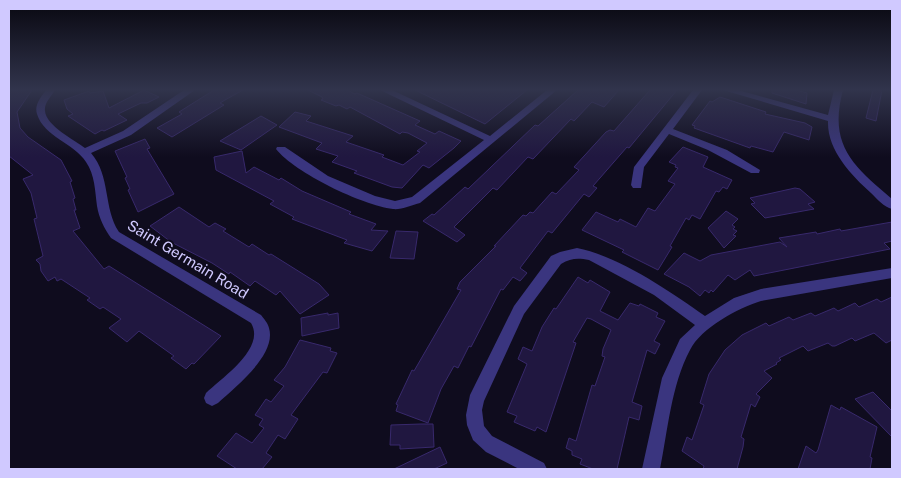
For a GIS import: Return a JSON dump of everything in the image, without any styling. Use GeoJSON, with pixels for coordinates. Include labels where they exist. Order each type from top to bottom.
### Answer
{"type":"FeatureCollection","features":[{"type":"Feature","properties":{"kind":"street"},"geometry":{"type":"LineString","coordinates":[[41,112],[43,119],[59,135],[85,152],[127,133],[158,112]]}},
{"type":"Feature","properties":{"kind":"street"},"geometry":{"type":"LineString","coordinates":[[432,112],[491,140]]}},
{"type":"Feature","properties":{"kind":"street"},"geometry":{"type":"LineString","coordinates":[[281,149],[324,179],[372,199],[395,205],[416,200],[525,112]]}},
{"type":"Feature","properties":{"kind":"street"},"geometry":{"type":"LineString","coordinates":[[637,185],[639,167],[680,112]]}},
{"type":"Feature","properties":{"kind":"street"},"geometry":{"type":"LineString","coordinates":[[807,112],[831,119]]}},
{"type":"Feature","properties":{"kind":"street"},"geometry":{"type":"LineString","coordinates":[[833,112],[831,119],[835,138],[848,164],[892,205]]}},
{"type":"Feature","properties":{"kind":"street"},"geometry":{"type":"LineString","coordinates":[[666,130],[696,140],[736,158],[756,170]]}},
{"type":"Feature","properties":{"kind":"street","name":"Saint Germain Road"},"geometry":{"type":"LineString","coordinates":[[85,152],[93,163],[107,222],[115,235],[256,319],[263,328],[264,339],[257,353],[212,398]]}},
{"type":"Feature","properties":{"kind":"street"},"geometry":{"type":"LineString","coordinates":[[538,469],[482,440],[476,429],[473,414],[476,400],[519,310],[556,260],[565,255],[578,253],[592,256],[659,291],[704,324]]}},
{"type":"Feature","properties":{"kind":"street"},"geometry":{"type":"LineString","coordinates":[[651,469],[670,378],[685,344],[704,324],[739,302],[761,295],[892,273]]}},
{"type":"Feature","properties":{"kind":"building"},"geometry":{"type":"Polygon","coordinates":[[[9,112],[17,112],[20,128],[28,137],[61,160],[72,181],[70,182],[75,198],[73,199],[76,210],[74,210],[80,228],[73,231],[104,269],[109,266],[221,336],[194,364],[192,363],[186,369],[171,358],[174,356],[139,331],[127,342],[109,328],[121,319],[103,307],[100,309],[87,300],[90,298],[61,279],[57,281],[55,277],[48,281],[36,260],[43,256],[34,219],[37,218],[31,193],[23,179],[33,175],[9,156],[9,112]]]}},
{"type":"Feature","properties":{"kind":"building"},"geometry":{"type":"Polygon","coordinates":[[[71,112],[122,112],[118,114],[127,120],[95,134],[68,116],[73,114],[71,112]]]}},
{"type":"Feature","properties":{"kind":"building"},"geometry":{"type":"Polygon","coordinates":[[[179,112],[212,112],[172,137],[157,128],[182,114],[179,112]]]}},
{"type":"Feature","properties":{"kind":"building"},"geometry":{"type":"Polygon","coordinates":[[[295,112],[311,116],[306,121],[353,136],[346,142],[384,155],[382,157],[403,165],[420,152],[417,151],[427,143],[408,133],[402,132],[400,134],[360,112],[400,112],[420,121],[415,125],[435,134],[439,131],[461,141],[429,168],[423,165],[402,188],[392,187],[354,173],[357,171],[332,162],[338,156],[316,149],[322,143],[279,127],[295,112]]]}},
{"type":"Feature","properties":{"kind":"building"},"geometry":{"type":"Polygon","coordinates":[[[461,112],[499,112],[485,124],[461,112]]]}},
{"type":"Feature","properties":{"kind":"building"},"geometry":{"type":"Polygon","coordinates":[[[553,112],[582,112],[574,121],[571,119],[533,159],[528,157],[497,190],[493,188],[454,227],[465,235],[457,242],[423,221],[432,214],[434,215],[465,187],[468,189],[535,125],[538,126],[553,112]]]}},
{"type":"Feature","properties":{"kind":"building"},"geometry":{"type":"Polygon","coordinates":[[[630,112],[659,112],[629,148],[627,147],[593,186],[597,188],[589,197],[584,194],[552,233],[548,231],[520,268],[527,273],[520,281],[513,277],[503,290],[501,289],[471,347],[469,346],[458,368],[454,366],[441,389],[428,423],[396,411],[398,405],[396,404],[412,370],[414,371],[461,290],[457,289],[460,282],[496,246],[494,246],[523,215],[526,216],[530,212],[533,213],[552,192],[556,194],[579,170],[574,167],[606,132],[614,131],[630,112]]]}},
{"type":"Feature","properties":{"kind":"building"},"geometry":{"type":"Polygon","coordinates":[[[702,112],[766,112],[765,114],[805,123],[812,127],[809,140],[784,132],[773,152],[751,146],[750,148],[694,128],[695,126],[692,125],[702,112]]]}},
{"type":"Feature","properties":{"kind":"building"},"geometry":{"type":"Polygon","coordinates":[[[867,112],[878,112],[876,121],[866,118],[867,112]]]}},
{"type":"Feature","properties":{"kind":"building"},"geometry":{"type":"Polygon","coordinates":[[[261,116],[277,125],[241,150],[220,141],[261,116]]]}},
{"type":"Feature","properties":{"kind":"building"},"geometry":{"type":"Polygon","coordinates":[[[145,139],[150,148],[147,149],[174,194],[138,212],[128,190],[130,189],[125,178],[127,177],[115,151],[145,139]]]}},
{"type":"Feature","properties":{"kind":"building"},"geometry":{"type":"Polygon","coordinates":[[[683,147],[708,157],[703,167],[732,180],[727,189],[723,187],[719,192],[716,191],[700,219],[692,215],[689,220],[686,218],[658,270],[622,252],[624,250],[582,230],[596,212],[618,222],[620,219],[636,227],[648,208],[655,211],[675,184],[668,181],[678,168],[669,162],[683,147]]]}},
{"type":"Feature","properties":{"kind":"building"},"geometry":{"type":"Polygon","coordinates":[[[242,151],[246,173],[254,167],[279,180],[281,178],[302,191],[351,212],[349,214],[376,224],[371,230],[388,231],[372,251],[344,243],[347,240],[292,219],[294,217],[270,204],[274,201],[216,170],[214,157],[242,151]]]}},
{"type":"Feature","properties":{"kind":"building"},"geometry":{"type":"Polygon","coordinates":[[[795,188],[800,189],[815,202],[808,204],[814,209],[765,218],[751,204],[755,203],[750,198],[795,188]]]}},
{"type":"Feature","properties":{"kind":"building"},"geometry":{"type":"Polygon","coordinates":[[[179,207],[209,227],[215,223],[226,229],[223,231],[249,247],[252,244],[269,255],[271,254],[319,284],[329,295],[300,314],[280,291],[276,295],[255,281],[250,286],[230,272],[229,274],[171,242],[150,226],[179,207]]]}},
{"type":"Feature","properties":{"kind":"building"},"geometry":{"type":"Polygon","coordinates":[[[726,211],[738,219],[732,225],[735,227],[733,229],[737,231],[733,235],[736,236],[724,248],[708,228],[726,211]]]}},
{"type":"Feature","properties":{"kind":"building"},"geometry":{"type":"Polygon","coordinates":[[[892,222],[892,241],[884,243],[890,249],[754,276],[750,270],[735,280],[728,275],[713,292],[711,290],[709,293],[705,290],[700,296],[689,287],[664,274],[684,253],[700,261],[711,255],[780,242],[787,247],[779,238],[816,232],[817,234],[840,229],[841,231],[892,222]]]}},
{"type":"Feature","properties":{"kind":"building"},"geometry":{"type":"Polygon","coordinates":[[[396,231],[418,232],[414,259],[390,258],[396,231]]]}},
{"type":"Feature","properties":{"kind":"building"},"geometry":{"type":"Polygon","coordinates":[[[578,277],[588,283],[590,280],[610,292],[600,311],[618,320],[630,303],[639,306],[640,304],[658,313],[656,317],[665,321],[654,341],[660,344],[655,354],[647,350],[632,402],[642,406],[639,420],[629,417],[617,469],[593,469],[580,464],[582,459],[572,455],[572,451],[566,448],[569,438],[576,441],[592,385],[595,386],[605,357],[602,356],[603,349],[611,330],[591,319],[587,318],[573,342],[576,343],[546,432],[537,427],[535,431],[514,422],[517,416],[507,412],[527,364],[518,359],[523,347],[532,351],[542,327],[578,277]]]}},
{"type":"Feature","properties":{"kind":"building"},"geometry":{"type":"Polygon","coordinates":[[[892,297],[892,340],[886,343],[874,333],[855,341],[852,338],[835,346],[828,343],[808,351],[803,346],[779,358],[781,360],[777,364],[764,371],[772,378],[756,394],[760,397],[755,407],[751,404],[741,437],[744,439],[743,447],[737,469],[703,469],[704,466],[682,451],[687,437],[692,440],[704,405],[700,403],[709,374],[725,350],[742,335],[766,323],[769,326],[789,317],[793,320],[811,313],[815,316],[834,308],[838,311],[855,303],[859,307],[877,299],[881,302],[892,297]]]}},
{"type":"Feature","properties":{"kind":"building"},"geometry":{"type":"Polygon","coordinates":[[[328,313],[328,315],[338,313],[339,328],[302,336],[301,318],[328,313]]]}},
{"type":"Feature","properties":{"kind":"building"},"geometry":{"type":"Polygon","coordinates":[[[300,340],[331,348],[330,351],[337,353],[327,373],[323,372],[291,415],[298,419],[285,439],[278,435],[266,453],[272,457],[262,469],[237,469],[217,456],[236,433],[252,443],[264,428],[259,425],[263,419],[255,415],[266,399],[271,402],[284,386],[274,380],[285,367],[300,340]]]}},
{"type":"Feature","properties":{"kind":"building"},"geometry":{"type":"Polygon","coordinates":[[[873,392],[892,411],[892,437],[855,399],[873,392]]]}},
{"type":"Feature","properties":{"kind":"building"},"geometry":{"type":"Polygon","coordinates":[[[831,405],[840,410],[841,407],[877,427],[870,457],[872,458],[870,469],[798,469],[806,446],[816,453],[818,450],[831,405]]]}},
{"type":"Feature","properties":{"kind":"building"},"geometry":{"type":"Polygon","coordinates":[[[433,424],[434,447],[400,449],[400,445],[390,445],[391,425],[433,424]]]}},
{"type":"Feature","properties":{"kind":"building"},"geometry":{"type":"Polygon","coordinates":[[[440,447],[447,463],[434,469],[394,469],[440,447]]]}}]}
